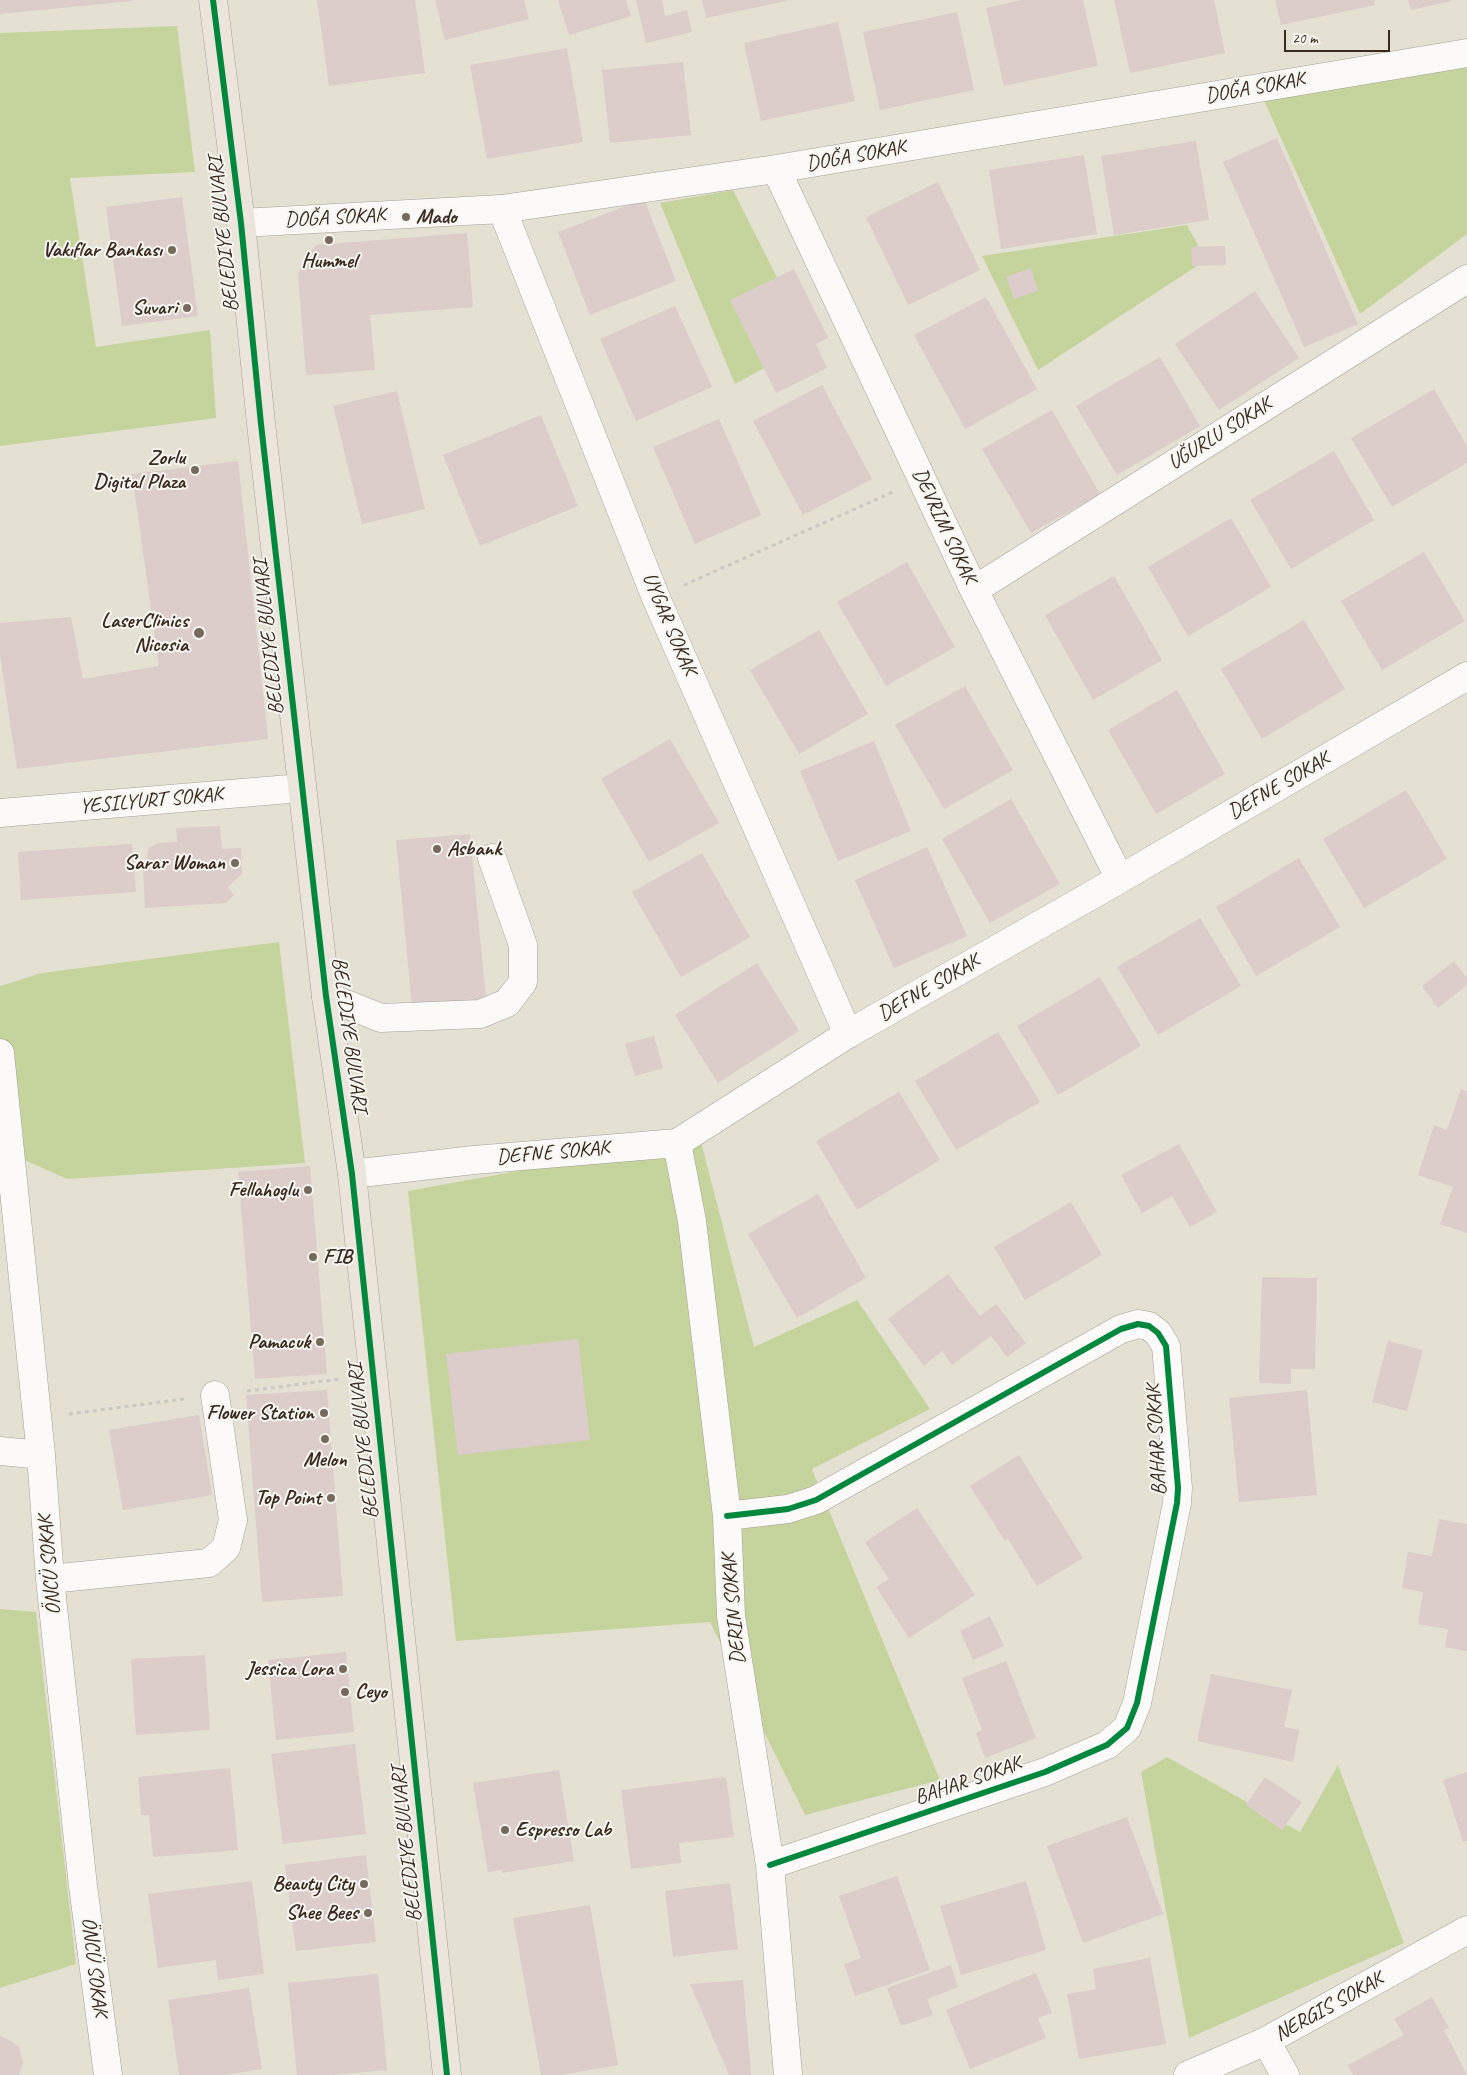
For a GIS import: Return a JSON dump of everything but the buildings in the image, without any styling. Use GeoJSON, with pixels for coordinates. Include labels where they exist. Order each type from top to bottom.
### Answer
{"type":"FeatureCollection","features":[{"type":"Feature","properties":{"kind":"main road"},"geometry":{"type":"LineString","coordinates":[[213,0],[241,224],[326,996],[352,1174],[447,2075]]}},
{"type":"Feature","properties":{"kind":"street","name":"DOĞA SOKAK"},"geometry":{"type":"LineString","coordinates":[[241,224],[502,209],[776,169],[1467,53]]}},
{"type":"Feature","properties":{"kind":"street","name":"DEVRIM SOKAK"},"geometry":{"type":"LineString","coordinates":[[776,169],[974,590],[1120,879]]}},
{"type":"Feature","properties":{"kind":"street","name":"UYGAR SOKAK"},"geometry":{"type":"LineString","coordinates":[[502,209],[656,598],[848,1034]]}},
{"type":"Feature","properties":{"kind":"street","name":"UĞURLU SOKAK"},"geometry":{"type":"LineString","coordinates":[[974,590],[1467,279]]}},
{"type":"Feature","properties":{"kind":"street","name":"DEFNE SOKAK"},"geometry":{"type":"LineString","coordinates":[[352,1174],[474,1160],[677,1143],[848,1034],[1120,879],[1467,676]]}},
{"type":"Feature","properties":{"kind":"street","name":"YESILYURT SOKAK"},"geometry":{"type":"LineString","coordinates":[[0,813],[302,788]]}},
{"type":"Feature","properties":{"kind":"street"},"geometry":{"type":"LineString","coordinates":[[326,996],[381,1018],[480,1014],[507,1003],[523,982],[523,944],[492,858]]}},
{"type":"Feature","properties":{"kind":"street","name":"ÖNCÜ SOKAK"},"geometry":{"type":"LineString","coordinates":[[0,1053],[6,1166],[40,1455],[50,1578],[84,1886],[108,2075]]}},
{"type":"Feature","properties":{"kind":"street","name":"DERIN SOKAK"},"geometry":{"type":"LineString","coordinates":[[677,1143],[692,1221],[727,1516],[731,1616],[770,1865],[788,2075]]}},
{"type":"Feature","properties":{"kind":"street","name":"BAHAR SOKAK"},"geometry":{"type":"LineString","coordinates":[[727,1516],[788,1509],[816,1500],[1121,1329],[1138,1324],[1150,1326],[1158,1333],[1166,1346],[1178,1488],[1177,1503],[1137,1703],[1127,1728],[1107,1745],[1045,1772],[770,1865]]}},
{"type":"Feature","properties":{"kind":"street"},"geometry":{"type":"LineString","coordinates":[[50,1578],[210,1563],[226,1548],[233,1520],[215,1395]]}},
{"type":"Feature","properties":{"kind":"street"},"geometry":{"type":"LineString","coordinates":[[0,1451],[40,1455]]}},
{"type":"Feature","properties":{"kind":"street","name":"NERGIS SOKAK"},"geometry":{"type":"LineString","coordinates":[[1188,2075],[1266,2041],[1467,1930]]}},
{"type":"Feature","properties":{"kind":"street"},"geometry":{"type":"LineString","coordinates":[[1266,2041],[1285,2075]]}},
{"type":"Feature","properties":{"kind":"path"},"geometry":{"type":"LineString","coordinates":[[656,598],[923,479]]}},
{"type":"Feature","properties":{"kind":"green space"},"geometry":{"type":"Polygon","coordinates":[[[177,26],[195,172],[70,178],[96,347],[210,330],[216,418],[0,446],[0,33],[177,26]]]}},
{"type":"Feature","properties":{"kind":"green space"},"geometry":{"type":"Polygon","coordinates":[[[1467,52],[1467,234],[1360,314],[1257,85],[1467,52]]]}},
{"type":"Feature","properties":{"kind":"green space"},"geometry":{"type":"Polygon","coordinates":[[[733,190],[810,343],[735,384],[660,203],[733,190]]]}},
{"type":"Feature","properties":{"kind":"green space"},"geometry":{"type":"Polygon","coordinates":[[[1187,225],[1206,260],[1038,370],[982,256],[1187,225]]]}},
{"type":"Feature","properties":{"kind":"green space"},"geometry":{"type":"Polygon","coordinates":[[[279,942],[305,1163],[67,1179],[0,1149],[0,986],[42,973],[279,942]]]}},
{"type":"Feature","properties":{"kind":"green space"},"geometry":{"type":"Polygon","coordinates":[[[700,1138],[754,1347],[857,1300],[930,1409],[812,1469],[940,1780],[805,1815],[710,1622],[456,1641],[408,1191],[700,1138]]]}},
{"type":"Feature","properties":{"kind":"green space"},"geometry":{"type":"Polygon","coordinates":[[[0,1609],[36,1612],[76,1964],[0,1988],[0,1609]]]}},
{"type":"Feature","properties":{"kind":"green space"},"geometry":{"type":"Polygon","coordinates":[[[1167,1757],[1300,1832],[1338,1765],[1404,1943],[1189,2038],[1141,1772],[1167,1757]]]}},
{"type":"Feature","properties":{"kind":"cycle path","name":"BELEDIYE BULVARI"},"geometry":{"type":"LineString","coordinates":[[213,0],[241,223],[261,424],[326,996],[352,1174],[447,2075]]}},
{"type":"Feature","properties":{"kind":"cycle path"},"geometry":{"type":"LineString","coordinates":[[727,1516],[788,1509],[816,1500],[1121,1329],[1138,1324],[1149,1326],[1158,1333],[1166,1346],[1178,1488],[1177,1503],[1137,1703],[1127,1728],[1107,1745],[1045,1772],[770,1865]]}},
{"type":"Feature","properties":{"kind":"place","name":"Mado"},"geometry":{"type":"Point","coordinates":[406,217]}},
{"type":"Feature","properties":{"kind":"place","name":"Hummel"},"geometry":{"type":"Point","coordinates":[329,240]}},
{"type":"Feature","properties":{"kind":"place","name":"Vakıflar Bankası"},"geometry":{"type":"Point","coordinates":[172,250]}},
{"type":"Feature","properties":{"kind":"place","name":"Suvari"},"geometry":{"type":"Point","coordinates":[187,308]}},
{"type":"Feature","properties":{"kind":"place","name":"Zorlu Digital Plaza"},"geometry":{"type":"Point","coordinates":[195,470]}},
{"type":"Feature","properties":{"kind":"place","name":"LaserClinics Nicosia"},"geometry":{"type":"Point","coordinates":[199,633]}},
{"type":"Feature","properties":{"kind":"place","name":"Asbank"},"geometry":{"type":"Point","coordinates":[437,849]}},
{"type":"Feature","properties":{"kind":"place","name":"Sarar Woman"},"geometry":{"type":"Point","coordinates":[235,863]}},
{"type":"Feature","properties":{"kind":"place","name":"Fellahoglu"},"geometry":{"type":"Point","coordinates":[308,1190]}},
{"type":"Feature","properties":{"kind":"place","name":"FIB"},"geometry":{"type":"Point","coordinates":[313,1257]}},
{"type":"Feature","properties":{"kind":"place","name":"Pamacuk"},"geometry":{"type":"Point","coordinates":[320,1342]}},
{"type":"Feature","properties":{"kind":"place","name":"Flower Station"},"geometry":{"type":"Point","coordinates":[324,1413]}},
{"type":"Feature","properties":{"kind":"place","name":"Melon"},"geometry":{"type":"Point","coordinates":[325,1439]}},
{"type":"Feature","properties":{"kind":"place","name":"Top Point"},"geometry":{"type":"Point","coordinates":[331,1498]}},
{"type":"Feature","properties":{"kind":"place","name":"Jessica Lora"},"geometry":{"type":"Point","coordinates":[343,1669]}},
{"type":"Feature","properties":{"kind":"place","name":"Ceyo"},"geometry":{"type":"Point","coordinates":[345,1692]}},
{"type":"Feature","properties":{"kind":"place","name":"Espresso Lab"},"geometry":{"type":"Point","coordinates":[505,1830]}},
{"type":"Feature","properties":{"kind":"place","name":"Beauty City"},"geometry":{"type":"Point","coordinates":[364,1884]}},
{"type":"Feature","properties":{"kind":"place","name":"Shee Bees"},"geometry":{"type":"Point","coordinates":[368,1913]}}]}
